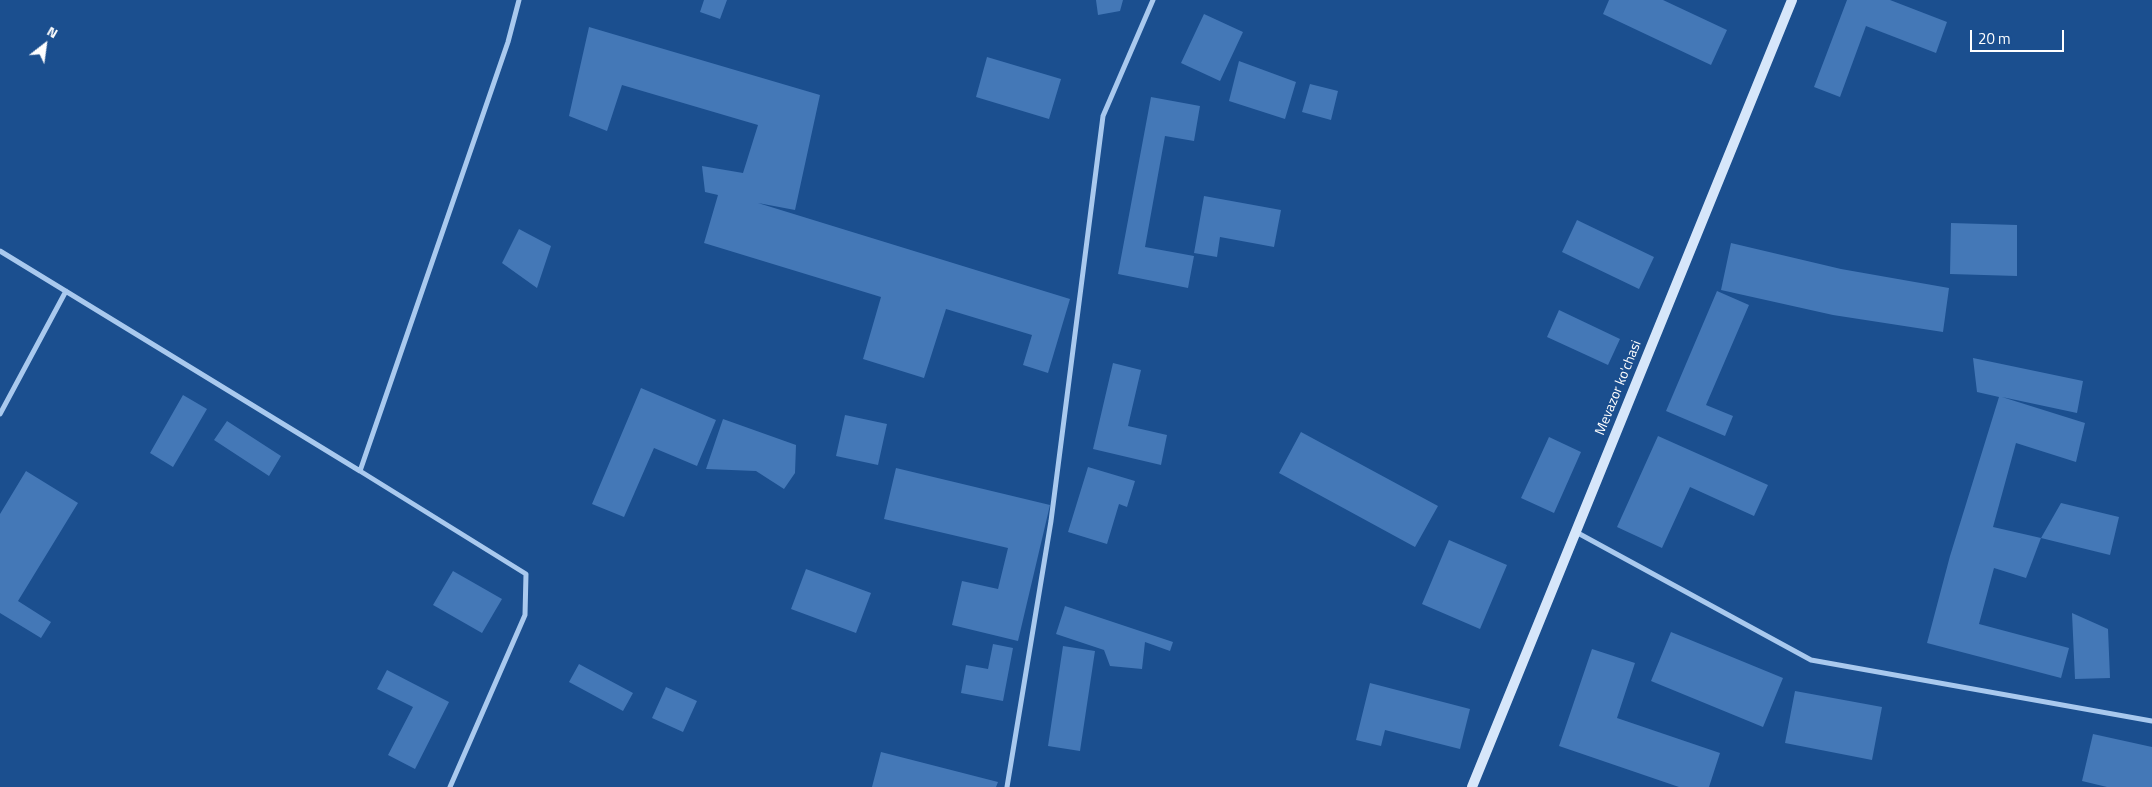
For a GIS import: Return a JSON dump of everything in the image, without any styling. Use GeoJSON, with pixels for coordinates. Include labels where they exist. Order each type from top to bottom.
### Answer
{"type":"FeatureCollection","features":[{"type":"Feature","properties":{"kind":"street"},"geometry":{"type":"LineString","coordinates":[[360,471],[508,42],[519,0]]}},
{"type":"Feature","properties":{"kind":"street"},"geometry":{"type":"LineString","coordinates":[[1007,787],[1051,521],[1103,116],[1153,0]]}},
{"type":"Feature","properties":{"kind":"street","name":"Mevazor ko'chasi"},"geometry":{"type":"LineString","coordinates":[[1472,787],[1792,0]]}},
{"type":"Feature","properties":{"kind":"street"},"geometry":{"type":"LineString","coordinates":[[0,251],[526,574],[525,615],[450,787]]}},
{"type":"Feature","properties":{"kind":"street"},"geometry":{"type":"LineString","coordinates":[[0,414],[66,291]]}},
{"type":"Feature","properties":{"kind":"street"},"geometry":{"type":"LineString","coordinates":[[1576,532],[1811,660],[2152,721]]}},
{"type":"Feature","properties":{"kind":"building"},"geometry":{"type":"Polygon","coordinates":[[[704,0],[727,0],[720,19],[700,12],[704,0]]]}},
{"type":"Feature","properties":{"kind":"building"},"geometry":{"type":"Polygon","coordinates":[[[1096,0],[1123,0],[1120,11],[1098,15],[1096,0]]]}},
{"type":"Feature","properties":{"kind":"building"},"geometry":{"type":"Polygon","coordinates":[[[1609,0],[1663,0],[1727,30],[1711,65],[1603,14],[1609,0]]]}},
{"type":"Feature","properties":{"kind":"building"},"geometry":{"type":"Polygon","coordinates":[[[1847,0],[1890,0],[1947,22],[1936,53],[1866,26],[1840,97],[1814,87],[1847,0]]]}},
{"type":"Feature","properties":{"kind":"building"},"geometry":{"type":"Polygon","coordinates":[[[1204,14],[1243,32],[1220,81],[1181,63],[1204,14]]]}},
{"type":"Feature","properties":{"kind":"building"},"geometry":{"type":"Polygon","coordinates":[[[589,27],[820,95],[795,210],[758,203],[1070,299],[1048,373],[1023,365],[1032,335],[946,309],[924,378],[863,359],[881,297],[704,243],[718,195],[705,192],[702,166],[743,173],[758,125],[622,85],[607,131],[569,116],[589,27]]]}},
{"type":"Feature","properties":{"kind":"building"},"geometry":{"type":"Polygon","coordinates":[[[987,57],[1061,79],[1049,119],[976,97],[987,57]]]}},
{"type":"Feature","properties":{"kind":"building"},"geometry":{"type":"Polygon","coordinates":[[[1239,61],[1296,82],[1285,119],[1229,101],[1239,61]]]}},
{"type":"Feature","properties":{"kind":"building"},"geometry":{"type":"Polygon","coordinates":[[[1310,84],[1338,91],[1331,120],[1302,112],[1310,84]]]}},
{"type":"Feature","properties":{"kind":"building"},"geometry":{"type":"Polygon","coordinates":[[[1151,97],[1200,106],[1194,141],[1165,136],[1145,247],[1194,256],[1188,288],[1118,274],[1151,97]]]}},
{"type":"Feature","properties":{"kind":"building"},"geometry":{"type":"Polygon","coordinates":[[[1204,196],[1281,210],[1274,247],[1220,237],[1217,257],[1194,253],[1204,196]]]}},
{"type":"Feature","properties":{"kind":"building"},"geometry":{"type":"Polygon","coordinates":[[[1577,220],[1654,257],[1639,289],[1562,252],[1577,220]]]}},
{"type":"Feature","properties":{"kind":"building"},"geometry":{"type":"Polygon","coordinates":[[[1951,223],[2017,225],[2017,276],[1950,274],[1951,223]]]}},
{"type":"Feature","properties":{"kind":"building"},"geometry":{"type":"Polygon","coordinates":[[[519,229],[551,246],[537,288],[502,263],[519,229]]]}},
{"type":"Feature","properties":{"kind":"building"},"geometry":{"type":"Polygon","coordinates":[[[1731,243],[1841,269],[1949,288],[1943,332],[1833,315],[1721,290],[1731,243]]]}},
{"type":"Feature","properties":{"kind":"building"},"geometry":{"type":"Polygon","coordinates":[[[1717,291],[1749,305],[1706,405],[1733,416],[1725,436],[1666,411],[1717,291]]]}},
{"type":"Feature","properties":{"kind":"building"},"geometry":{"type":"Polygon","coordinates":[[[1559,310],[1620,339],[1608,365],[1547,337],[1559,310]]]}},
{"type":"Feature","properties":{"kind":"building"},"geometry":{"type":"Polygon","coordinates":[[[1973,358],[2083,381],[2077,413],[2002,397],[2085,423],[2076,462],[2016,443],[1993,527],[2041,538],[2026,578],[1994,568],[1979,624],[2069,648],[2061,678],[1927,643],[1950,556],[1999,397],[1977,392],[1973,358]]]}},
{"type":"Feature","properties":{"kind":"building"},"geometry":{"type":"Polygon","coordinates":[[[1113,363],[1141,370],[1128,426],[1167,435],[1161,465],[1093,449],[1113,363]]]}},
{"type":"Feature","properties":{"kind":"building"},"geometry":{"type":"Polygon","coordinates":[[[641,388],[716,420],[697,466],[654,448],[624,517],[592,504],[641,388]]]}},
{"type":"Feature","properties":{"kind":"building"},"geometry":{"type":"Polygon","coordinates":[[[183,395],[207,409],[173,467],[150,453],[183,395]]]}},
{"type":"Feature","properties":{"kind":"building"},"geometry":{"type":"Polygon","coordinates":[[[845,415],[887,424],[878,465],[836,456],[845,415]]]}},
{"type":"Feature","properties":{"kind":"building"},"geometry":{"type":"Polygon","coordinates":[[[723,419],[796,445],[795,473],[784,489],[756,471],[706,469],[723,419]]]}},
{"type":"Feature","properties":{"kind":"building"},"geometry":{"type":"Polygon","coordinates":[[[227,421],[281,456],[269,476],[214,440],[227,421]]]}},
{"type":"Feature","properties":{"kind":"building"},"geometry":{"type":"Polygon","coordinates":[[[1301,432],[1438,506],[1415,547],[1279,473],[1301,432]]]}},
{"type":"Feature","properties":{"kind":"building"},"geometry":{"type":"Polygon","coordinates":[[[1658,436],[1768,485],[1754,516],[1690,487],[1662,548],[1617,527],[1658,436]]]}},
{"type":"Feature","properties":{"kind":"building"},"geometry":{"type":"Polygon","coordinates":[[[1549,437],[1581,452],[1554,513],[1521,498],[1549,437]]]}},
{"type":"Feature","properties":{"kind":"building"},"geometry":{"type":"Polygon","coordinates":[[[1088,467],[1135,481],[1127,507],[1119,504],[1107,544],[1068,532],[1088,467]]]}},
{"type":"Feature","properties":{"kind":"building"},"geometry":{"type":"Polygon","coordinates":[[[896,468],[1050,505],[1018,641],[952,625],[962,581],[998,589],[1008,548],[884,519],[896,468]]]}},
{"type":"Feature","properties":{"kind":"building"},"geometry":{"type":"Polygon","coordinates":[[[26,471],[78,503],[18,601],[51,622],[41,638],[0,613],[0,514],[26,471]]]}},
{"type":"Feature","properties":{"kind":"building"},"geometry":{"type":"Polygon","coordinates":[[[2061,503],[2119,517],[2110,555],[2041,538],[2061,503]]]}},
{"type":"Feature","properties":{"kind":"building"},"geometry":{"type":"Polygon","coordinates":[[[1449,540],[1507,565],[1480,629],[1422,604],[1449,540]]]}},
{"type":"Feature","properties":{"kind":"building"},"geometry":{"type":"Polygon","coordinates":[[[806,569],[871,593],[856,633],[791,609],[806,569]]]}},
{"type":"Feature","properties":{"kind":"building"},"geometry":{"type":"Polygon","coordinates":[[[453,571],[502,599],[482,633],[433,605],[453,571]]]}},
{"type":"Feature","properties":{"kind":"building"},"geometry":{"type":"Polygon","coordinates":[[[1065,606],[1173,642],[1170,651],[1145,642],[1142,669],[1110,666],[1104,650],[1056,634],[1065,606]]]}},
{"type":"Feature","properties":{"kind":"building"},"geometry":{"type":"Polygon","coordinates":[[[2072,613],[2108,629],[2110,678],[2075,679],[2072,613]]]}},
{"type":"Feature","properties":{"kind":"building"},"geometry":{"type":"Polygon","coordinates":[[[1671,632],[1783,678],[1763,727],[1651,681],[1671,632]]]}},
{"type":"Feature","properties":{"kind":"building"},"geometry":{"type":"Polygon","coordinates":[[[993,644],[1013,648],[1003,701],[961,693],[966,665],[988,669],[993,644]]]}},
{"type":"Feature","properties":{"kind":"building"},"geometry":{"type":"Polygon","coordinates":[[[1063,646],[1095,651],[1080,751],[1048,746],[1063,646]]]}},
{"type":"Feature","properties":{"kind":"building"},"geometry":{"type":"Polygon","coordinates":[[[1592,649],[1635,663],[1617,718],[1720,753],[1709,787],[1679,787],[1559,746],[1592,649]]]}},
{"type":"Feature","properties":{"kind":"building"},"geometry":{"type":"Polygon","coordinates":[[[579,664],[633,693],[623,711],[569,682],[579,664]]]}},
{"type":"Feature","properties":{"kind":"building"},"geometry":{"type":"Polygon","coordinates":[[[387,670],[449,702],[415,769],[388,755],[413,707],[377,689],[387,670]]]}},
{"type":"Feature","properties":{"kind":"building"},"geometry":{"type":"Polygon","coordinates":[[[1370,683],[1470,709],[1460,749],[1385,730],[1381,746],[1356,740],[1370,683]]]}},
{"type":"Feature","properties":{"kind":"building"},"geometry":{"type":"Polygon","coordinates":[[[666,687],[697,701],[683,732],[652,718],[666,687]]]}},
{"type":"Feature","properties":{"kind":"building"},"geometry":{"type":"Polygon","coordinates":[[[1795,691],[1882,707],[1872,760],[1785,743],[1795,691]]]}},
{"type":"Feature","properties":{"kind":"building"},"geometry":{"type":"Polygon","coordinates":[[[2093,734],[2152,747],[2152,787],[2107,787],[2082,781],[2093,734]]]}},
{"type":"Feature","properties":{"kind":"building"},"geometry":{"type":"Polygon","coordinates":[[[881,752],[998,782],[996,787],[872,787],[881,752]]]}}]}
